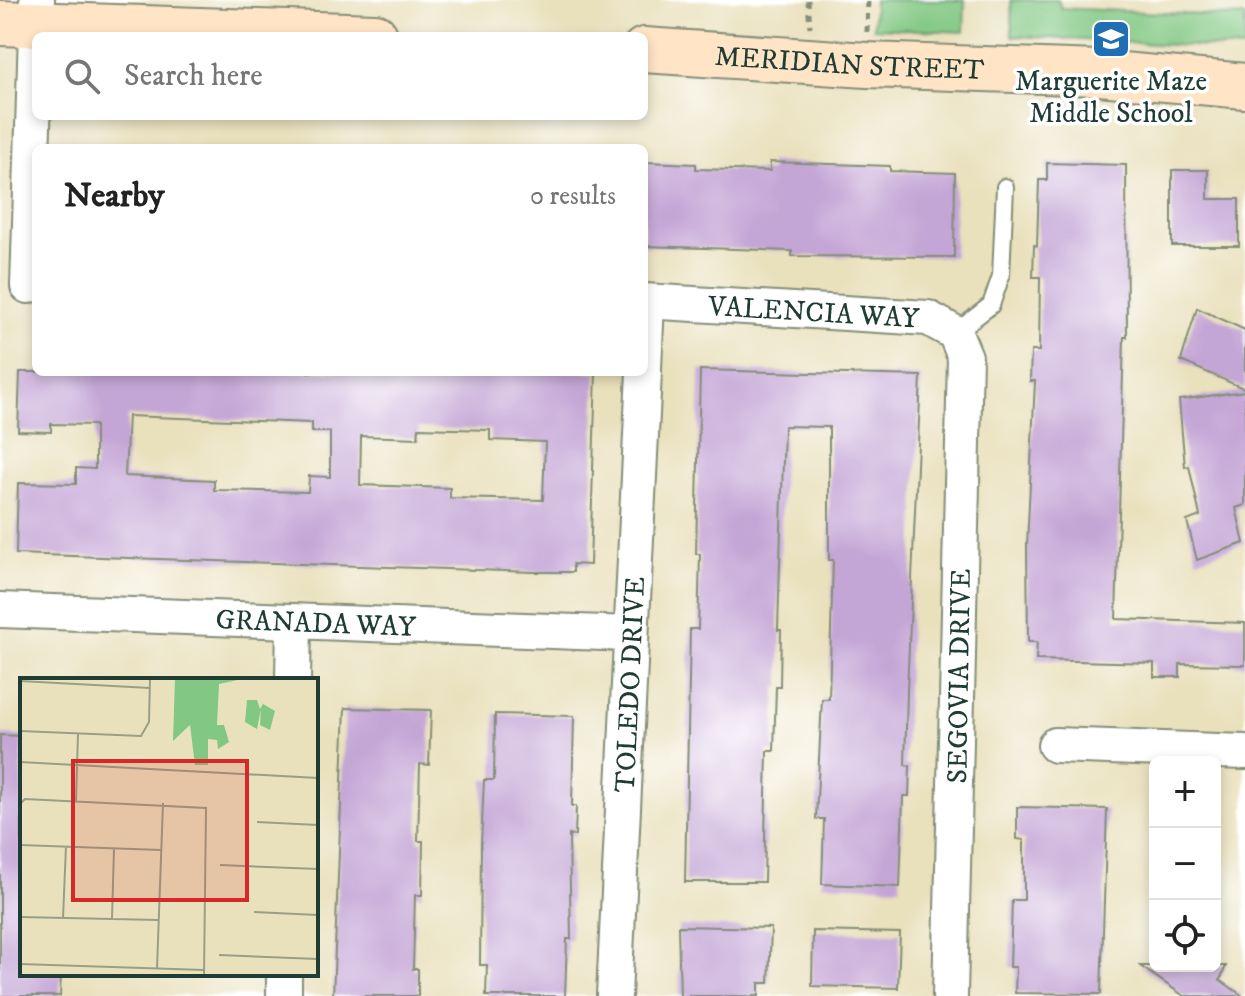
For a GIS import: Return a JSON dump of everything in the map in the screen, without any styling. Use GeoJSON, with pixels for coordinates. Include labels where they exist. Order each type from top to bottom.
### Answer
{"type":"FeatureCollection","features":[{"type":"Feature","properties":{"kind":"street"},"geometry":{"type":"LineString","coordinates":[[21,286],[24,16],[305,32]]}},
{"type":"Feature","properties":{"kind":"street","name":"MERIDIAN STREET"},"geometry":{"type":"LineString","coordinates":[[648,50],[867,65],[1099,73],[1245,86]]}},
{"type":"Feature","properties":{"kind":"street","name":"VALENCIA WAY"},"geometry":{"type":"LineString","coordinates":[[648,302],[928,318],[960,345]]}},
{"type":"Feature","properties":{"kind":"street","name":"SEGOVIA DRIVE"},"geometry":{"type":"LineString","coordinates":[[950,996],[960,345]]}},
{"type":"Feature","properties":{"kind":"street","name":"TOLEDO DRIVE"},"geometry":{"type":"LineString","coordinates":[[614,996],[644,376]]}},
{"type":"Feature","properties":{"kind":"street","name":"GRANADA WAY"},"geometry":{"type":"LineString","coordinates":[[0,610],[630,634]]}},
{"type":"Feature","properties":{"kind":"street"},"geometry":{"type":"LineString","coordinates":[[293,678],[294,621]]}},
{"type":"Feature","properties":{"kind":"street"},"geometry":{"type":"LineString","coordinates":[[1055,745],[1245,752]]}},
{"type":"Feature","properties":{"kind":"lane"},"geometry":{"type":"LineString","coordinates":[[960,345],[991,305],[1001,276],[1005,187]]}},
{"type":"Feature","properties":{"kind":"green space"},"geometry":{"type":"Polygon","coordinates":[[[874,0],[965,0],[964,32],[873,28],[874,0]]]}},
{"type":"Feature","properties":{"kind":"green space"},"geometry":{"type":"Polygon","coordinates":[[[1011,0],[1058,0],[1061,8],[1245,17],[1245,49],[1012,36],[1011,0]]]}},
{"type":"Feature","properties":{"kind":"building"},"geometry":{"type":"Polygon","coordinates":[[[648,162],[696,164],[696,169],[770,171],[770,162],[890,166],[890,171],[955,173],[954,257],[792,256],[792,251],[648,246],[648,162]]]}},
{"type":"Feature","properties":{"kind":"building"},"geometry":{"type":"Polygon","coordinates":[[[1047,163],[1126,165],[1127,337],[1124,337],[1116,619],[1245,623],[1245,665],[1180,664],[1180,677],[1154,677],[1154,663],[1036,660],[1037,642],[1028,642],[1027,545],[1035,381],[1030,381],[1031,351],[1039,351],[1040,277],[1033,277],[1034,245],[1037,246],[1039,180],[1047,180],[1047,163]]]}},
{"type":"Feature","properties":{"kind":"building"},"geometry":{"type":"Polygon","coordinates":[[[1172,170],[1208,170],[1208,199],[1239,199],[1239,246],[1172,246],[1172,170]]]}},
{"type":"Feature","properties":{"kind":"building"},"geometry":{"type":"Polygon","coordinates":[[[1197,308],[1245,330],[1245,389],[1181,361],[1197,308]]]}},
{"type":"Feature","properties":{"kind":"building"},"geometry":{"type":"Polygon","coordinates":[[[700,370],[921,376],[907,691],[905,765],[910,766],[909,796],[903,796],[900,887],[822,884],[824,819],[816,819],[822,699],[829,699],[833,560],[829,560],[829,427],[784,426],[778,630],[781,630],[780,687],[776,687],[774,751],[767,751],[764,882],[685,882],[690,629],[698,629],[700,554],[696,554],[700,370]]]}},
{"type":"Feature","properties":{"kind":"building"},"geometry":{"type":"Polygon","coordinates":[[[20,372],[32,372],[32,376],[596,376],[590,565],[573,564],[573,572],[532,572],[16,554],[18,483],[76,484],[76,468],[95,469],[95,425],[51,424],[51,432],[18,431],[20,372]],[[128,416],[125,476],[214,480],[214,490],[308,492],[309,476],[330,477],[330,432],[312,432],[312,423],[128,416]],[[419,428],[418,438],[361,436],[360,485],[450,488],[450,498],[543,500],[545,442],[490,440],[490,430],[419,428]]]}},
{"type":"Feature","properties":{"kind":"building"},"geometry":{"type":"Polygon","coordinates":[[[1245,391],[1245,505],[1236,508],[1244,543],[1197,560],[1187,521],[1200,516],[1189,466],[1185,467],[1179,400],[1245,391]]]}},
{"type":"Feature","properties":{"kind":"building"},"geometry":{"type":"Polygon","coordinates":[[[345,708],[431,710],[429,765],[420,764],[418,841],[423,841],[422,895],[415,895],[413,969],[418,969],[418,996],[333,996],[345,708]]]}},
{"type":"Feature","properties":{"kind":"building"},"geometry":{"type":"Polygon","coordinates":[[[495,714],[574,716],[572,806],[576,806],[575,836],[569,835],[571,939],[567,939],[565,996],[486,996],[487,965],[480,965],[481,844],[484,780],[494,780],[495,714]]]}},
{"type":"Feature","properties":{"kind":"building"},"geometry":{"type":"Polygon","coordinates":[[[0,735],[20,736],[20,976],[61,976],[60,996],[0,996],[0,735]]]}},
{"type":"Feature","properties":{"kind":"building"},"geometry":{"type":"Polygon","coordinates":[[[1017,807],[1107,809],[1101,994],[1015,993],[1016,967],[1010,967],[1012,900],[1024,900],[1024,840],[1017,839],[1017,807]]]}},
{"type":"Feature","properties":{"kind":"building"},"geometry":{"type":"Polygon","coordinates":[[[678,926],[771,928],[769,983],[759,983],[759,996],[680,996],[678,926]]]}},
{"type":"Feature","properties":{"kind":"building"},"geometry":{"type":"Polygon","coordinates":[[[813,931],[900,933],[898,988],[812,986],[813,931]]]}},
{"type":"Feature","properties":{"kind":"building"},"geometry":{"type":"Polygon","coordinates":[[[1140,966],[1149,966],[1149,972],[1221,972],[1221,966],[1226,966],[1220,980],[1243,996],[1184,996],[1140,966]]]}},
{"type":"Feature","properties":{"kind":"place","name":"Marguerite Maze Middle School"},"geometry":{"type":"Point","coordinates":[1111,39]}}]}
